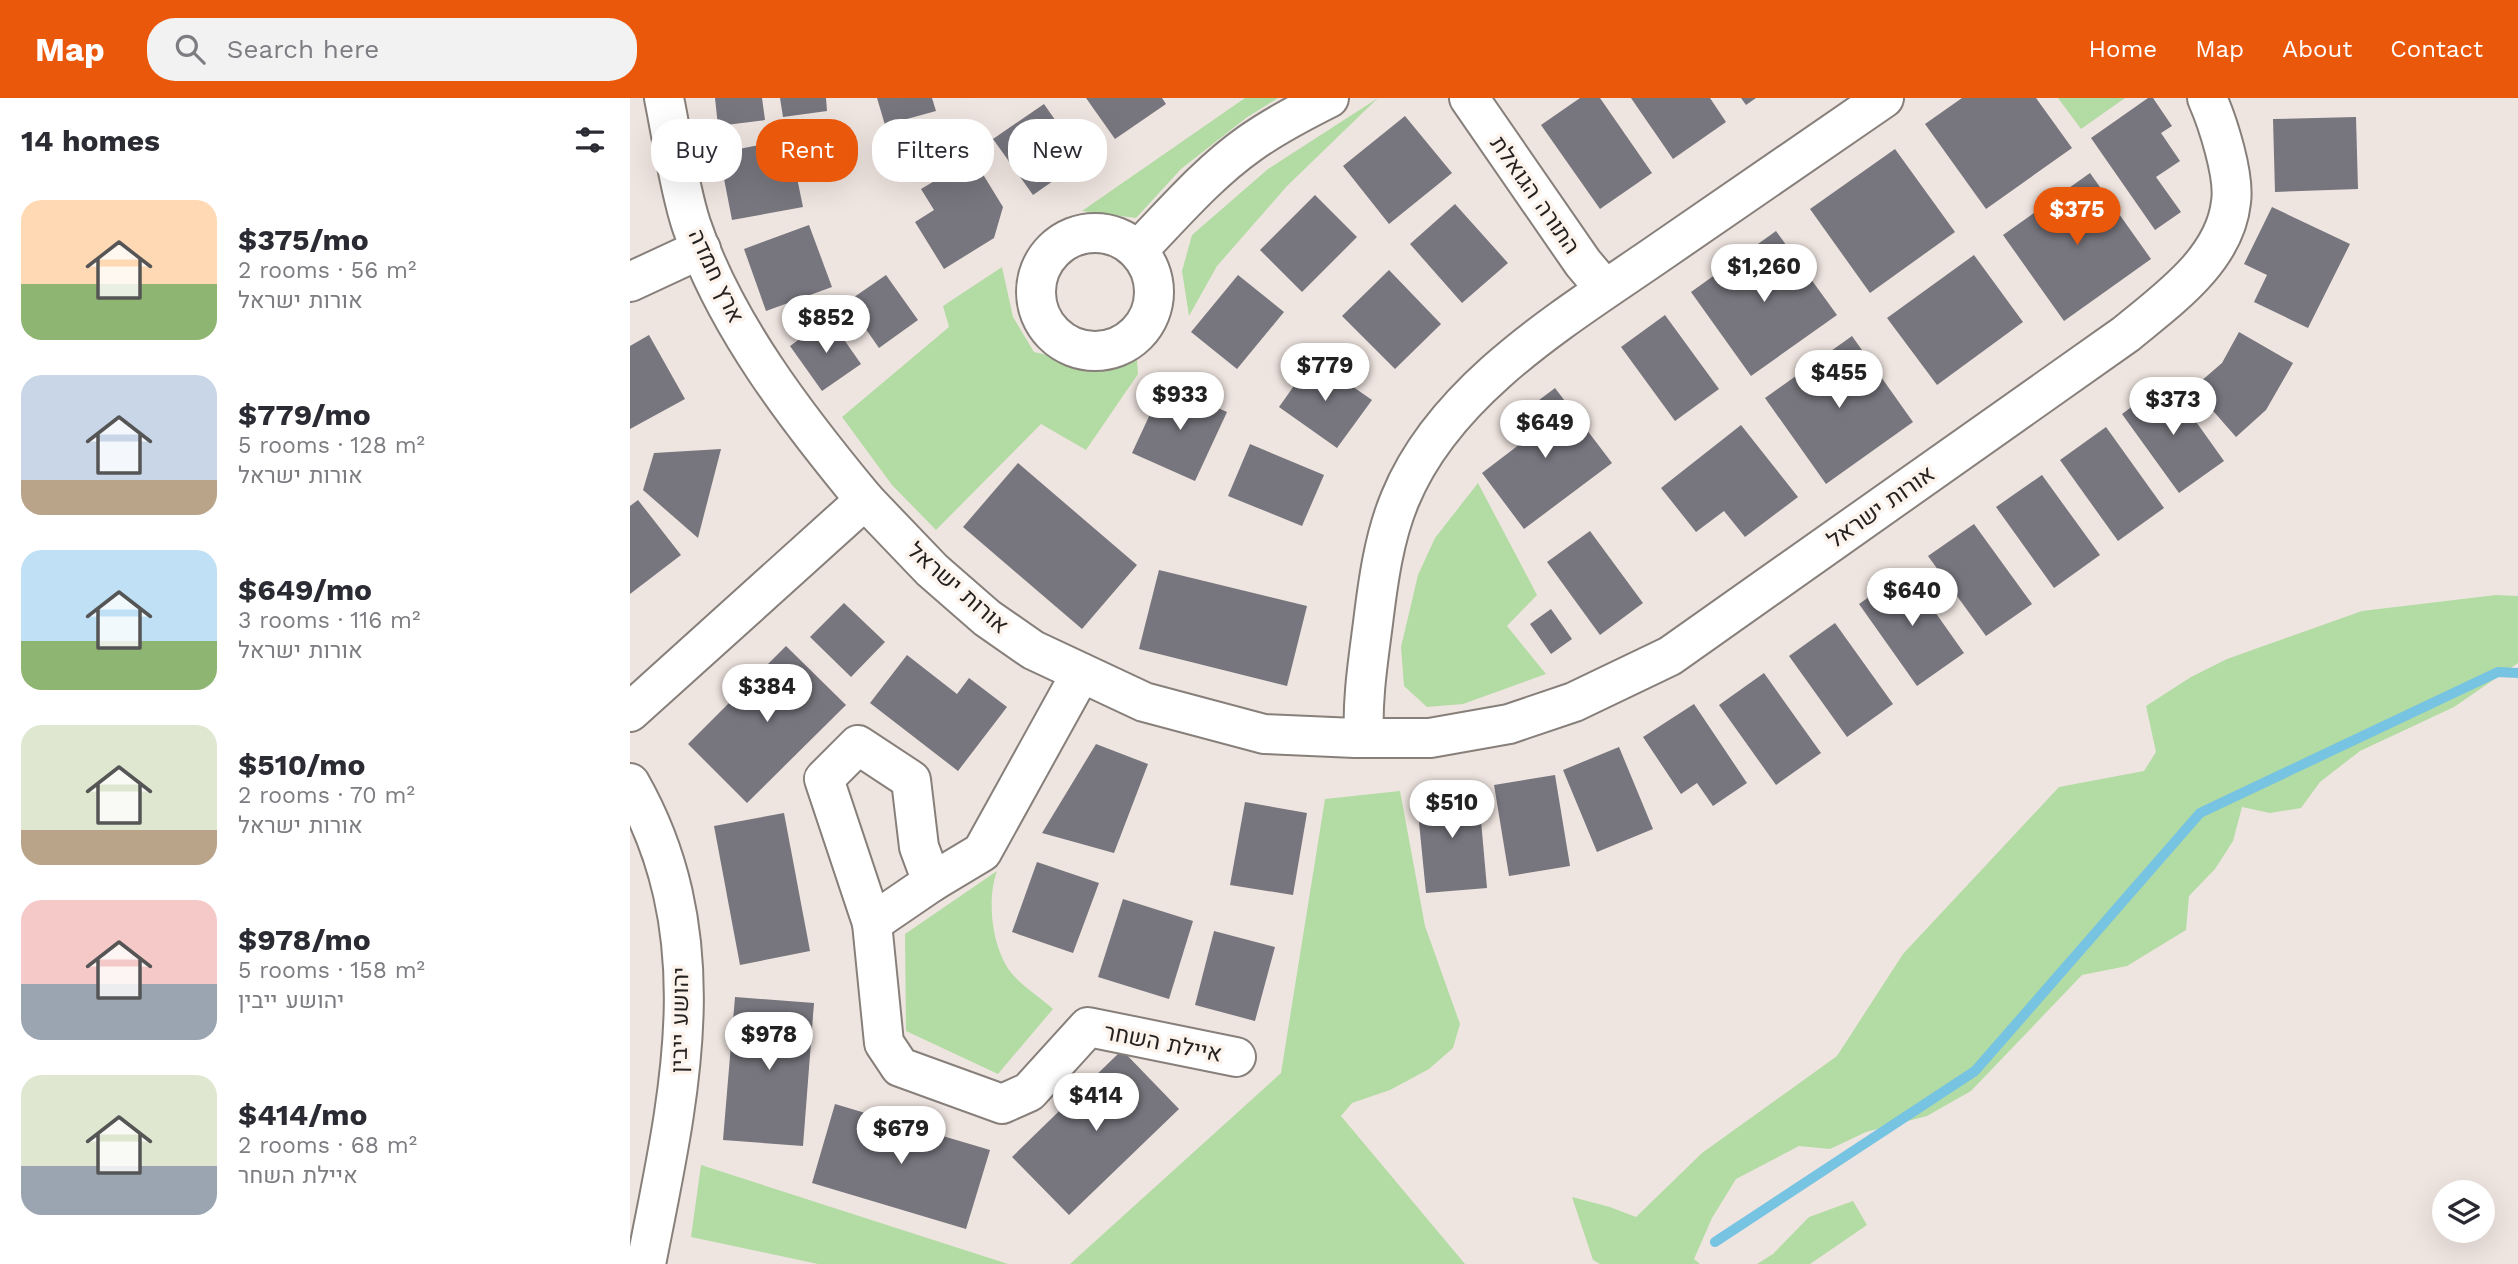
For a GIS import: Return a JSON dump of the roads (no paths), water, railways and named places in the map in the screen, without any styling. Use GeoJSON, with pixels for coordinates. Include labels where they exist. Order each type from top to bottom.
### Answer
{"type":"FeatureCollection","features":[{"type":"Feature","properties":{"kind":"street","name":"ארץ חמדה"},"geometry":{"type":"LineString","coordinates":[[664,98],[690,221],[743,335],[789,401],[865,500]]}},
{"type":"Feature","properties":{"kind":"street"},"geometry":{"type":"LineString","coordinates":[[1138,250],[1202,184],[1247,146],[1288,119],[1329,98]]}},
{"type":"Feature","properties":{"kind":"street"},"geometry":{"type":"LineString","coordinates":[[1364,738],[1362,708],[1377,597],[1387,546],[1400,499],[1425,454],[1451,417],[1485,381],[1541,333],[1885,98]]}},
{"type":"Feature","properties":{"kind":"street","name":"אורות ישראל"},"geometry":{"type":"LineString","coordinates":[[865,500],[932,569],[987,618],[1033,650],[1144,702],[1264,734],[1430,738],[1508,724],[1574,702],[1670,656],[2126,334],[2175,292],[2203,263],[2223,233],[2232,202],[2229,172],[2207,98]]}},
{"type":"Feature","properties":{"kind":"street","name":"התורה הגואלת"},"geometry":{"type":"LineString","coordinates":[[1480,102],[1583,263],[1605,289]]}},
{"type":"Feature","properties":{"kind":"street"},"geometry":{"type":"LineString","coordinates":[[630,282],[701,249]]}},
{"type":"Feature","properties":{"kind":"street"},"geometry":{"type":"LineString","coordinates":[[630,712],[865,500]]}},
{"type":"Feature","properties":{"kind":"street"},"geometry":{"type":"LineString","coordinates":[[872,923],[932,881],[982,852],[1082,673]]}},
{"type":"Feature","properties":{"kind":"street","name":"איילת השחר"},"geometry":{"type":"LineString","coordinates":[[932,881],[919,847],[911,780],[858,745],[824,779],[872,923],[884,1043],[900,1067],[1002,1104],[1029,1092],[1088,1027],[1236,1057]]}},
{"type":"Feature","properties":{"kind":"street","name":"יהושע ייבין"},"geometry":{"type":"LineString","coordinates":[[630,783],[648,814],[644,838],[674,893],[683,994],[683,1053],[679,1090],[646,1264]]}},
{"type":"Feature","properties":{"kind":"waterway"},"geometry":{"type":"LineString","coordinates":[[1715,1242],[1975,1071],[2200,813],[2498,672],[2518,673]]}}]}
